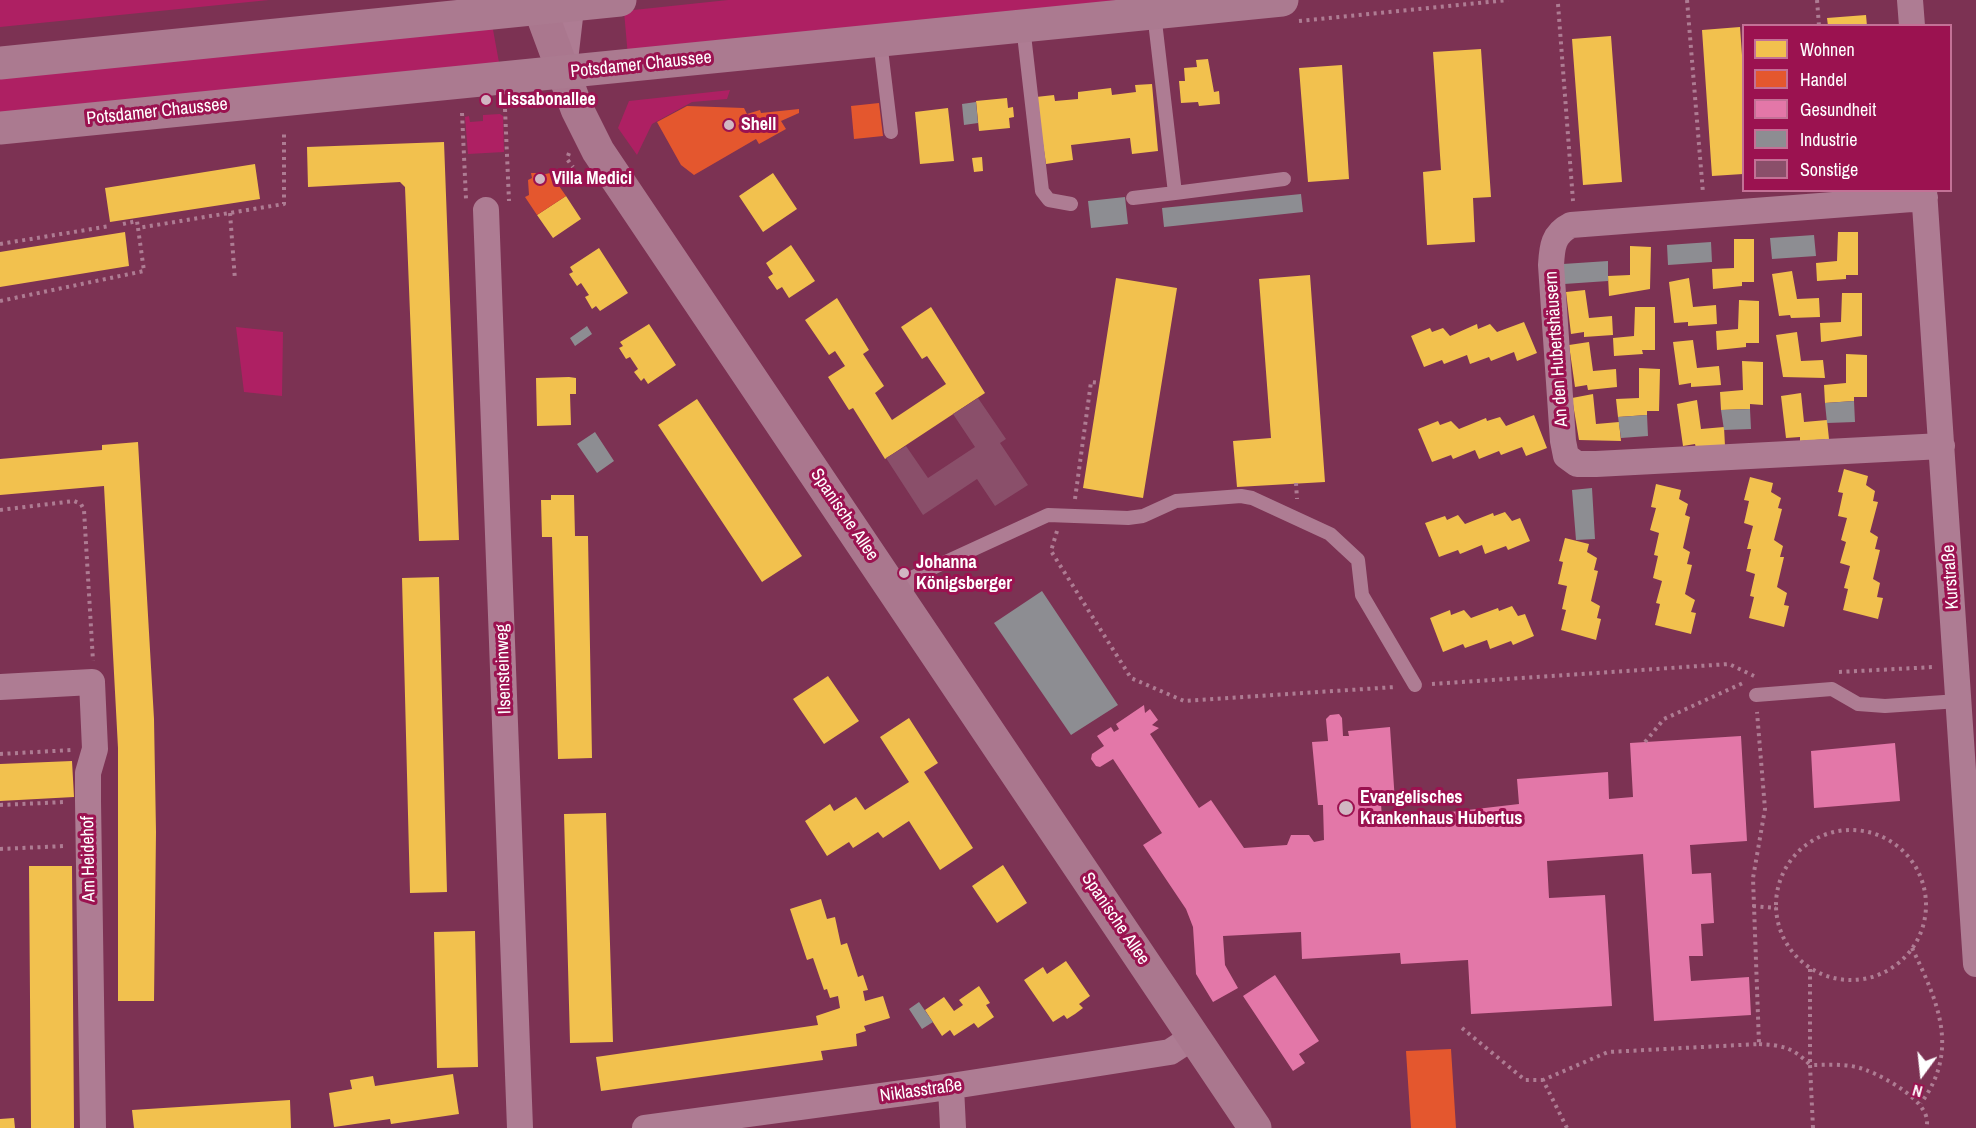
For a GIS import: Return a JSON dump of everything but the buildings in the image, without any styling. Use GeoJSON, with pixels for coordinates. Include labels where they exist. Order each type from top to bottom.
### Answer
{"type":"FeatureCollection","features":[{"type":"Feature","properties":{"kind":"main road"},"geometry":{"type":"LineString","coordinates":[[0,63],[556,4],[620,0]]}},
{"type":"Feature","properties":{"kind":"main road","name":"Potsdamer Chaussee"},"geometry":{"type":"LineString","coordinates":[[0,128],[1281,0]]}},
{"type":"Feature","properties":{"kind":"main road","name":"Spanische Allee"},"geometry":{"type":"LineString","coordinates":[[556,4],[563,73],[597,151],[902,600],[1255,1128]]}},
{"type":"Feature","properties":{"kind":"street"},"geometry":{"type":"LineString","coordinates":[[1910,0],[1912,24]]}},
{"type":"Feature","properties":{"kind":"street","name":"Kurstraße"},"geometry":{"type":"LineString","coordinates":[[1924,194],[1976,964]]}},
{"type":"Feature","properties":{"kind":"street","name":"An den Hubertshäusern"},"geometry":{"type":"LineString","coordinates":[[1924,194],[1571,225],[1563,229],[1552,248],[1551,265],[1563,441],[1566,456],[1577,464],[1942,446]]}},
{"type":"Feature","properties":{"kind":"street","name":"Ilsensteinweg"},"geometry":{"type":"LineString","coordinates":[[486,210],[520,1128]]}},
{"type":"Feature","properties":{"kind":"street"},"geometry":{"type":"LineString","coordinates":[[0,687],[92,682]]}},
{"type":"Feature","properties":{"kind":"street","name":"Am Heidehof"},"geometry":{"type":"LineString","coordinates":[[92,682],[94,749],[88,773],[88,801],[93,1128]]}},
{"type":"Feature","properties":{"kind":"street","name":"Niklasstraße"},"geometry":{"type":"LineString","coordinates":[[645,1128],[951,1087],[1170,1052],[1193,1037]]}},
{"type":"Feature","properties":{"kind":"street"},"geometry":{"type":"LineString","coordinates":[[951,1087],[953,1128]]}},
{"type":"Feature","properties":{"kind":"lane"},"geometry":{"type":"LineString","coordinates":[[1154,13],[1175,193]]}},
{"type":"Feature","properties":{"kind":"lane"},"geometry":{"type":"LineString","coordinates":[[1023,26],[1042,191],[1049,200],[1071,204]]}},
{"type":"Feature","properties":{"kind":"lane"},"geometry":{"type":"LineString","coordinates":[[880,41],[891,132]]}},
{"type":"Feature","properties":{"kind":"lane"},"geometry":{"type":"LineString","coordinates":[[1133,198],[1284,179]]}},
{"type":"Feature","properties":{"kind":"lane"},"geometry":{"type":"LineString","coordinates":[[902,600],[913,577],[1048,515],[1128,518],[1143,516],[1176,501],[1241,496],[1252,498],[1330,534],[1358,560],[1362,595],[1415,685]]}},
{"type":"Feature","properties":{"kind":"lane"},"geometry":{"type":"LineString","coordinates":[[1756,694],[1832,689],[1858,704],[1885,706],[1959,701]]}},
{"type":"Feature","properties":{"kind":"path"},"geometry":{"type":"LineString","coordinates":[[1687,0],[1704,195]]}},
{"type":"Feature","properties":{"kind":"path"},"geometry":{"type":"LineString","coordinates":[[1817,0],[1819,24]]}},
{"type":"Feature","properties":{"kind":"path"},"geometry":{"type":"LineString","coordinates":[[1558,4],[1574,204]]}},
{"type":"Feature","properties":{"kind":"path"},"geometry":{"type":"LineString","coordinates":[[462,113],[466,210],[509,209],[505,109]]}},
{"type":"Feature","properties":{"kind":"path"},"geometry":{"type":"LineString","coordinates":[[138,228],[284,204],[284,131]]}},
{"type":"Feature","properties":{"kind":"path"},"geometry":{"type":"LineString","coordinates":[[230,213],[235,280]]}},
{"type":"Feature","properties":{"kind":"path"},"geometry":{"type":"LineString","coordinates":[[0,302],[144,271],[137,221],[123,224]]}},
{"type":"Feature","properties":{"kind":"path"},"geometry":{"type":"LineString","coordinates":[[0,244],[110,226]]}},
{"type":"Feature","properties":{"kind":"path"},"geometry":{"type":"LineString","coordinates":[[1099,383],[1091,382],[1068,514],[1051,551],[1131,678],[1184,700],[1730,664],[1756,677]]}},
{"type":"Feature","properties":{"kind":"path"},"geometry":{"type":"LineString","coordinates":[[0,510],[74,501],[81,504],[84,510],[92,626],[94,675],[92,682]]}},
{"type":"Feature","properties":{"kind":"path"},"geometry":{"type":"LineString","coordinates":[[1835,672],[1938,666]]}},
{"type":"Feature","properties":{"kind":"path"},"geometry":{"type":"LineString","coordinates":[[1756,677],[1765,809],[1753,878],[1759,1044]]}},
{"type":"Feature","properties":{"kind":"path"},"geometry":{"type":"LineString","coordinates":[[1645,742],[1664,719],[1756,677]]}},
{"type":"Feature","properties":{"kind":"path"},"geometry":{"type":"LineString","coordinates":[[0,754],[94,749]]}},
{"type":"Feature","properties":{"kind":"path"},"geometry":{"type":"LineString","coordinates":[[0,805],[88,801]]}},
{"type":"Feature","properties":{"kind":"path"},"geometry":{"type":"LineString","coordinates":[[1858,830],[1876,834],[1892,842],[1917,868],[1924,885],[1926,903],[1924,920],[1912,948],[1896,965],[1880,974],[1862,979],[1835,977],[1810,967],[1786,941],[1776,908],[1778,890],[1793,857],[1807,844],[1840,831],[1858,830]]}},
{"type":"Feature","properties":{"kind":"path"},"geometry":{"type":"LineString","coordinates":[[0,849],[90,845]]}},
{"type":"Feature","properties":{"kind":"path"},"geometry":{"type":"LineString","coordinates":[[1753,906],[1776,908]]}},
{"type":"Feature","properties":{"kind":"path"},"geometry":{"type":"LineString","coordinates":[[1912,948],[1941,1013],[1942,1038],[1939,1072],[1921,1103]]}},
{"type":"Feature","properties":{"kind":"path"},"geometry":{"type":"LineString","coordinates":[[1810,967],[1810,1065],[1813,1128]]}},
{"type":"Feature","properties":{"kind":"path"},"geometry":{"type":"LineString","coordinates":[[1462,1028],[1525,1080],[1543,1080],[1608,1052],[1759,1044],[1783,1045],[1798,1052],[1810,1065],[1835,1065],[1867,1070],[1921,1103],[1927,1115],[1926,1128]]}},
{"type":"Feature","properties":{"kind":"path"},"geometry":{"type":"LineString","coordinates":[[1543,1080],[1567,1128]]}},
{"type":"Feature","properties":{"kind":"shaded area"},"geometry":{"type":"Polygon","coordinates":[[[0,0],[269,0],[0,27],[0,0]]]}},
{"type":"Feature","properties":{"kind":"shaded area"},"geometry":{"type":"Polygon","coordinates":[[[728,0],[1186,0],[628,57],[624,11],[728,0]]]}},
{"type":"Feature","properties":{"kind":"shaded area"},"geometry":{"type":"Polygon","coordinates":[[[492,24],[500,68],[0,117],[0,73],[492,24]]]}},
{"type":"Feature","properties":{"kind":"shaded area"},"geometry":{"type":"Polygon","coordinates":[[[730,90],[727,99],[692,102],[652,124],[637,155],[618,128],[629,101],[730,90]]]}},
{"type":"Feature","properties":{"kind":"shaded area"},"geometry":{"type":"Polygon","coordinates":[[[500,114],[503,116],[504,152],[468,154],[465,117],[469,116],[470,122],[483,121],[483,115],[500,114]]]}},
{"type":"Feature","properties":{"kind":"shaded area"},"geometry":{"type":"Polygon","coordinates":[[[236,327],[283,332],[282,396],[244,392],[236,327]]]}},
{"type":"Feature","properties":{"kind":"place","name":"Lissabonallee"},"geometry":{"type":"Point","coordinates":[486,100]}},
{"type":"Feature","properties":{"kind":"place","name":"Shell"},"geometry":{"type":"Point","coordinates":[729,125]}},
{"type":"Feature","properties":{"kind":"place","name":"Villa Medici"},"geometry":{"type":"Point","coordinates":[540,179]}},
{"type":"Feature","properties":{"kind":"place","name":"Johanna Königsberger"},"geometry":{"type":"Point","coordinates":[904,573]}},
{"type":"Feature","properties":{"kind":"place","name":"Evangelisches Krankenhaus Hubertus"},"geometry":{"type":"Point","coordinates":[1346,808]}}]}
